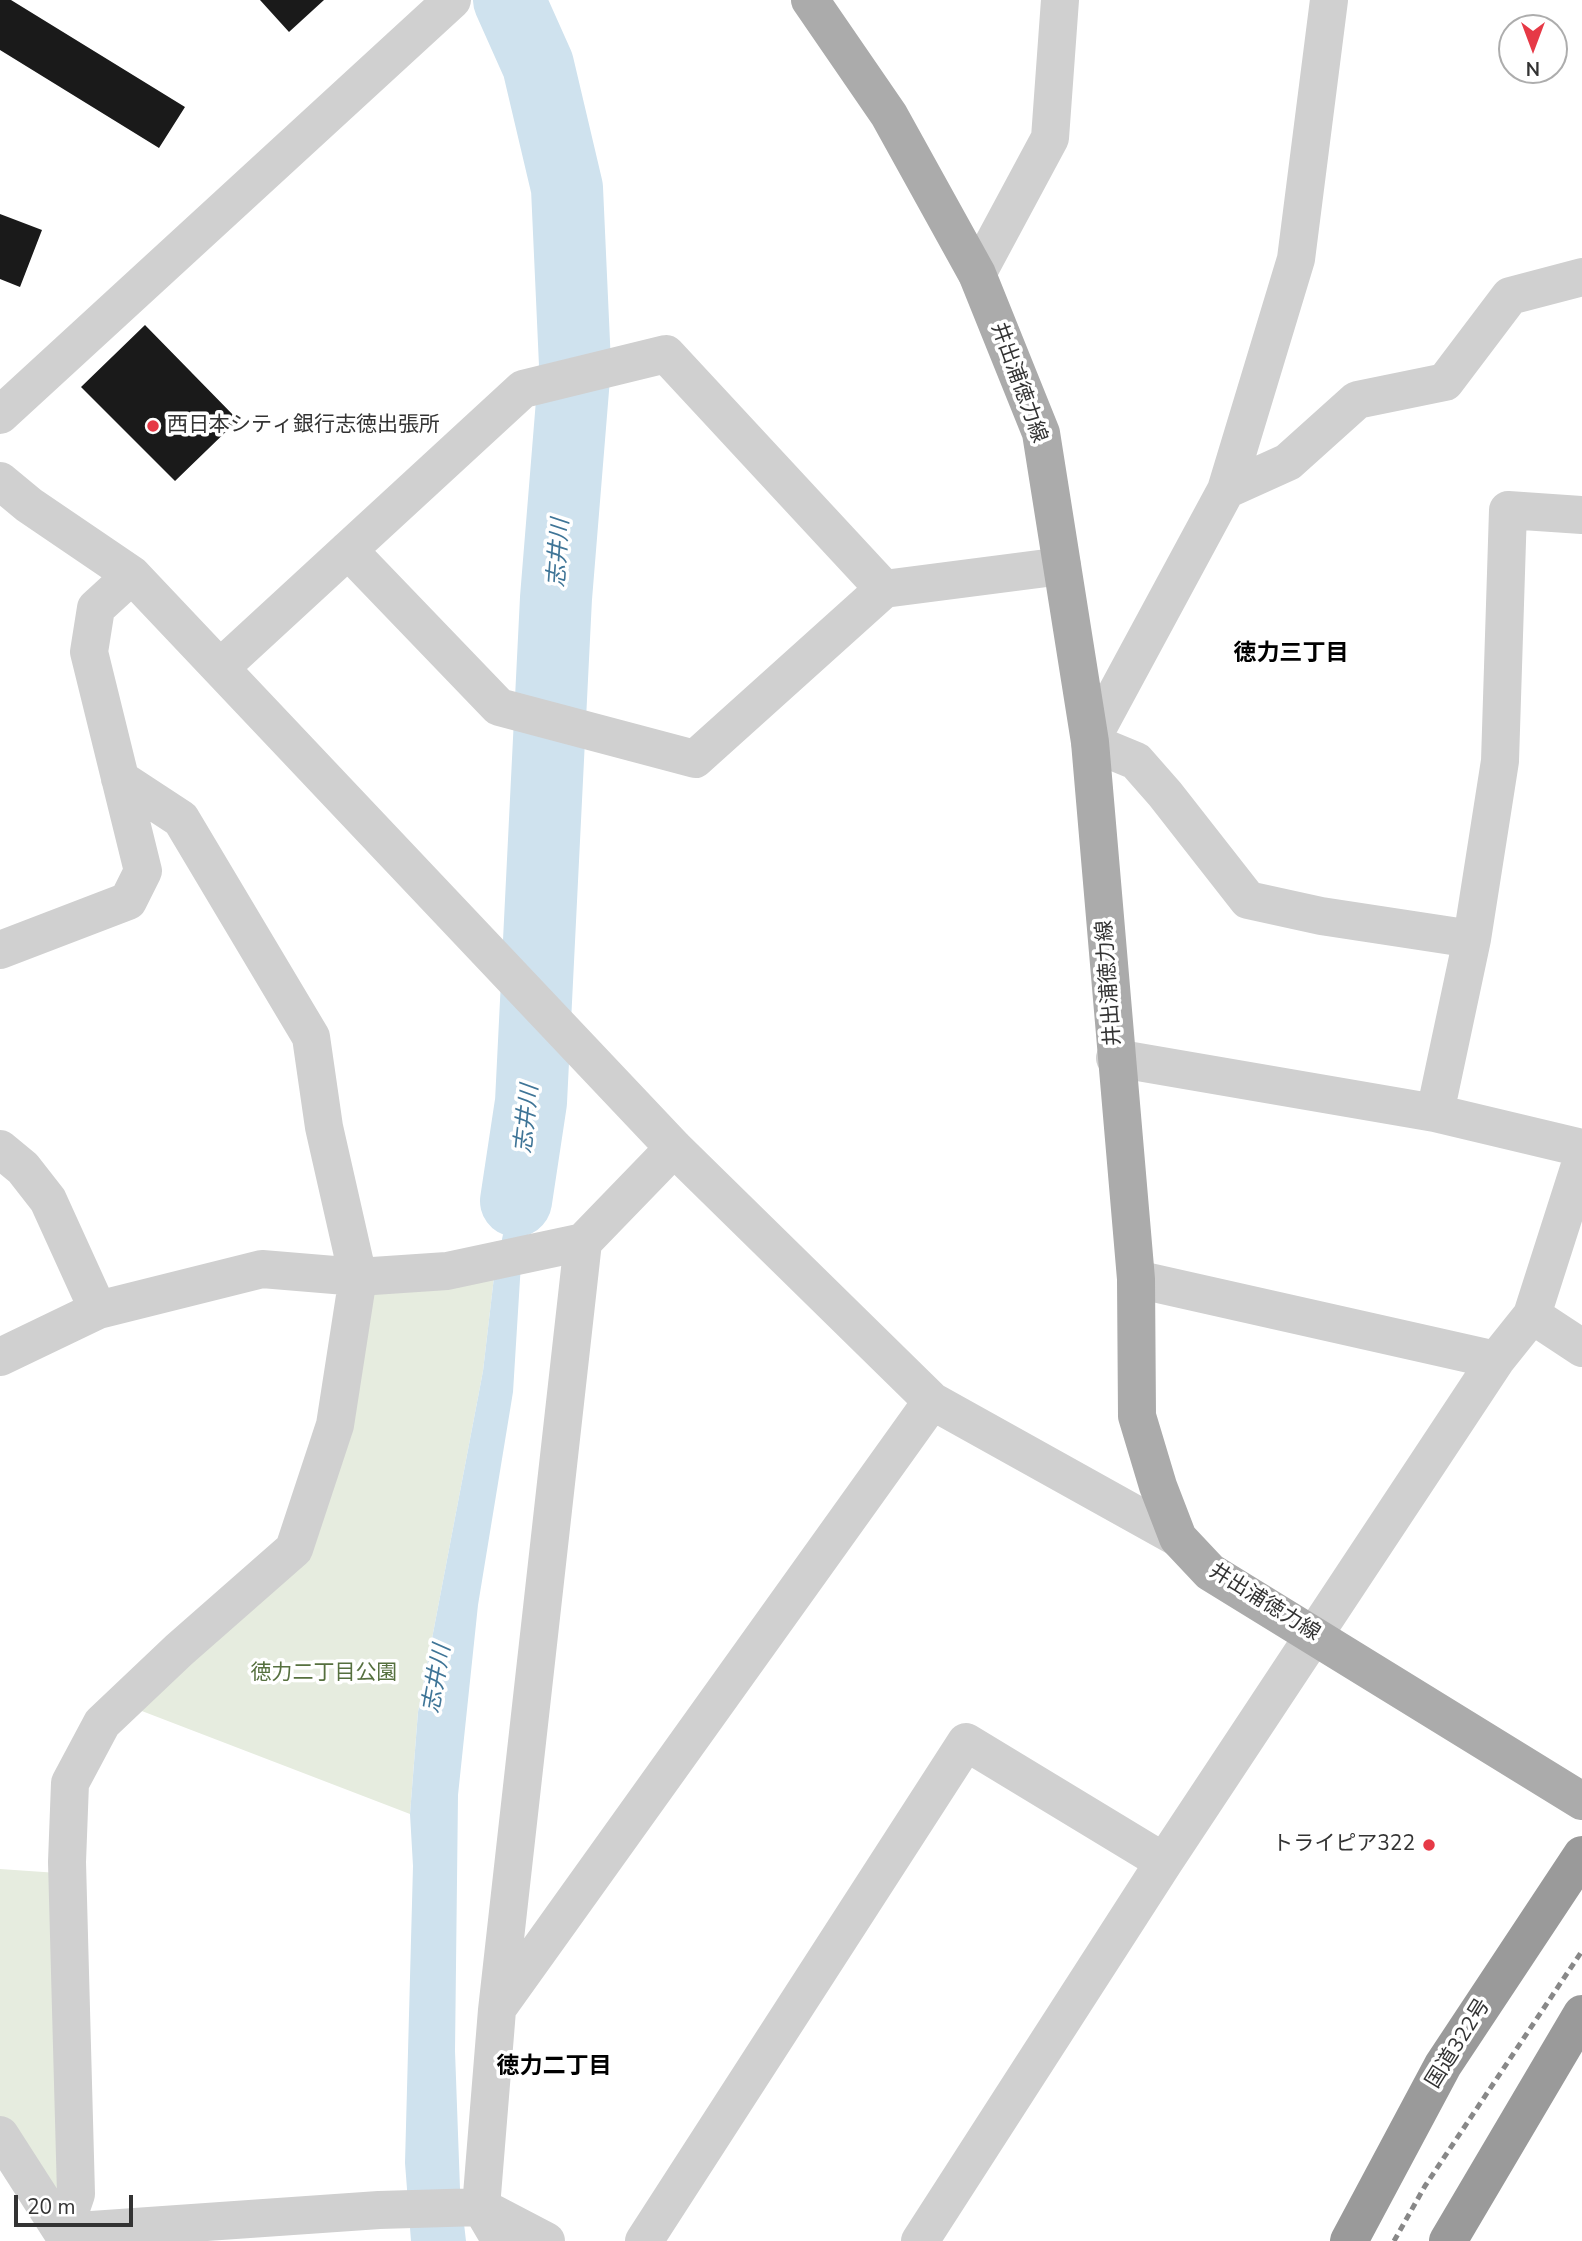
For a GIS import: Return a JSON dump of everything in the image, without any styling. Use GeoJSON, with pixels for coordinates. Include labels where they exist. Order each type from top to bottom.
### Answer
{"type":"FeatureCollection","features":[{"type":"Feature","properties":{"kind":"highway","name":"国道322号"},"geometry":{"type":"LineString","coordinates":[[1349,2241],[1443,2065],[1582,1855]]}},
{"type":"Feature","properties":{"kind":"highway"},"geometry":{"type":"LineString","coordinates":[[1448,2241],[1582,2014]]}},
{"type":"Feature","properties":{"kind":"main road","name":"井出浦徳力線"},"geometry":{"type":"LineString","coordinates":[[810,0],[889,115],[977,274],[1041,433],[1090,742],[1136,1279],[1137,1416],[1158,1486],[1178,1538],[1210,1572],[1582,1801]]}},
{"type":"Feature","properties":{"kind":"street"},"geometry":{"type":"LineString","coordinates":[[0,415],[452,0]]}},
{"type":"Feature","properties":{"kind":"street"},"geometry":{"type":"LineString","coordinates":[[977,274],[1050,138],[1060,0]]}},
{"type":"Feature","properties":{"kind":"street"},"geometry":{"type":"LineString","coordinates":[[1329,0],[1296,259],[1226,490],[1090,742],[1136,761],[1248,900],[1321,916],[1472,939]]}},
{"type":"Feature","properties":{"kind":"street"},"geometry":{"type":"LineString","coordinates":[[1226,490],[1288,462],[1357,401],[1445,382],[1510,296],[1582,277]]}},
{"type":"Feature","properties":{"kind":"street"},"geometry":{"type":"LineString","coordinates":[[220,668],[523,389],[666,354],[884,589]]}},
{"type":"Feature","properties":{"kind":"street"},"geometry":{"type":"LineString","coordinates":[[0,481],[29,505],[132,575],[674,1148],[932,1401],[1178,1538]]}},
{"type":"Feature","properties":{"kind":"street"},"geometry":{"type":"LineString","coordinates":[[1435,1113],[1472,939],[1500,761],[1508,510],[1582,515]]}},
{"type":"Feature","properties":{"kind":"street"},"geometry":{"type":"LineString","coordinates":[[348,550],[499,707],[695,759],[884,589],[1062,566]]}},
{"type":"Feature","properties":{"kind":"street"},"geometry":{"type":"LineString","coordinates":[[0,950],[128,901],[143,871],[89,652],[96,608],[132,575]]}},
{"type":"Feature","properties":{"kind":"street"},"geometry":{"type":"LineString","coordinates":[[66,2236],[76,2194],[67,1862],[71,1783],[102,1723],[179,1650],[294,1549],[335,1425],[358,1277],[324,1127],[311,1037],[181,819],[120,779]]}},
{"type":"Feature","properties":{"kind":"street"},"geometry":{"type":"LineString","coordinates":[[1115,1058],[1435,1113],[1582,1148]]}},
{"type":"Feature","properties":{"kind":"street"},"geometry":{"type":"LineString","coordinates":[[0,1357],[98,1310],[262,1269],[358,1277],[447,1271],[583,1242],[674,1148]]}},
{"type":"Feature","properties":{"kind":"street"},"geometry":{"type":"LineString","coordinates":[[0,1149],[23,1168],[48,1200],[98,1310]]}},
{"type":"Feature","properties":{"kind":"street"},"geometry":{"type":"LineString","coordinates":[[920,2241],[1164,1861],[1496,1360],[1532,1315],[1582,1159]]}},
{"type":"Feature","properties":{"kind":"street"},"geometry":{"type":"LineString","coordinates":[[501,2241],[481,2207],[497,2010],[583,1242]]}},
{"type":"Feature","properties":{"kind":"street"},"geometry":{"type":"LineString","coordinates":[[1136,1279],[1496,1360]]}},
{"type":"Feature","properties":{"kind":"street"},"geometry":{"type":"LineString","coordinates":[[1532,1315],[1582,1348]]}},
{"type":"Feature","properties":{"kind":"street"},"geometry":{"type":"LineString","coordinates":[[497,2010],[932,1401]]}},
{"type":"Feature","properties":{"kind":"street"},"geometry":{"type":"LineString","coordinates":[[644,2241],[966,1742],[1164,1861]]}},
{"type":"Feature","properties":{"kind":"street"},"geometry":{"type":"LineString","coordinates":[[0,2135],[66,2236]]}},
{"type":"Feature","properties":{"kind":"street"},"geometry":{"type":"LineString","coordinates":[[66,2236],[379,2210],[481,2207],[546,2241]]}},
{"type":"Feature","properties":{"kind":"green space","name":"徳力二丁目公園"},"geometry":{"type":"Polygon","coordinates":[[[494,1277],[483,1371],[418,1712],[410,1814],[134,1708],[291,1570],[369,1288],[494,1277]]]}},
{"type":"Feature","properties":{"kind":"green space"},"geometry":{"type":"Polygon","coordinates":[[[0,1869],[58,1873],[58,2218],[0,2118],[0,1869]]]}},
{"type":"Feature","properties":{"kind":"water"},"geometry":{"type":"Polygon","coordinates":[[[531,1102],[513,1392],[478,1605],[458,1795],[455,2051],[460,2189],[466,2241],[411,2241],[405,2163],[413,1866],[410,1814],[418,1712],[483,1371],[494,1277],[531,1102]]]}},
{"type":"Feature","properties":{"kind":"building"},"geometry":{"type":"Polygon","coordinates":[[[0,0],[11,0],[185,107],[159,148],[0,50],[0,0]]]}},
{"type":"Feature","properties":{"kind":"building"},"geometry":{"type":"Polygon","coordinates":[[[260,0],[324,0],[289,32],[260,0]]]}},
{"type":"Feature","properties":{"kind":"building"},"geometry":{"type":"Polygon","coordinates":[[[0,214],[42,230],[20,287],[0,279],[0,214]]]}},
{"type":"Feature","properties":{"kind":"building"},"geometry":{"type":"Polygon","coordinates":[[[145,325],[238,420],[175,481],[81,387],[145,325]]]}},
{"type":"Feature","properties":{"kind":"waterway","name":"志井川"},"geometry":{"type":"LineString","coordinates":[[509,0],[538,65],[567,188],[575,365],[556,598],[531,1102],[516,1201]]}},
{"type":"Feature","properties":{"kind":"railway"},"geometry":{"type":"LineString","coordinates":[[1394,2241],[1425,2186],[1582,1951]]}},
{"type":"Feature","properties":{"kind":"place","name":"西日本シティ銀行志徳出張所"},"geometry":{"type":"Point","coordinates":[153,426]}},
{"type":"Feature","properties":{"kind":"place","name":"トライピア322"},"geometry":{"type":"Point","coordinates":[1429,1845]}},
{"type":"Feature","properties":{"kind":"district","name":"徳力三丁目"},"geometry":{"type":"Point","coordinates":[1291,654]}},
{"type":"Feature","properties":{"kind":"district","name":"徳力二丁目"},"geometry":{"type":"Point","coordinates":[554,2067]}}]}
